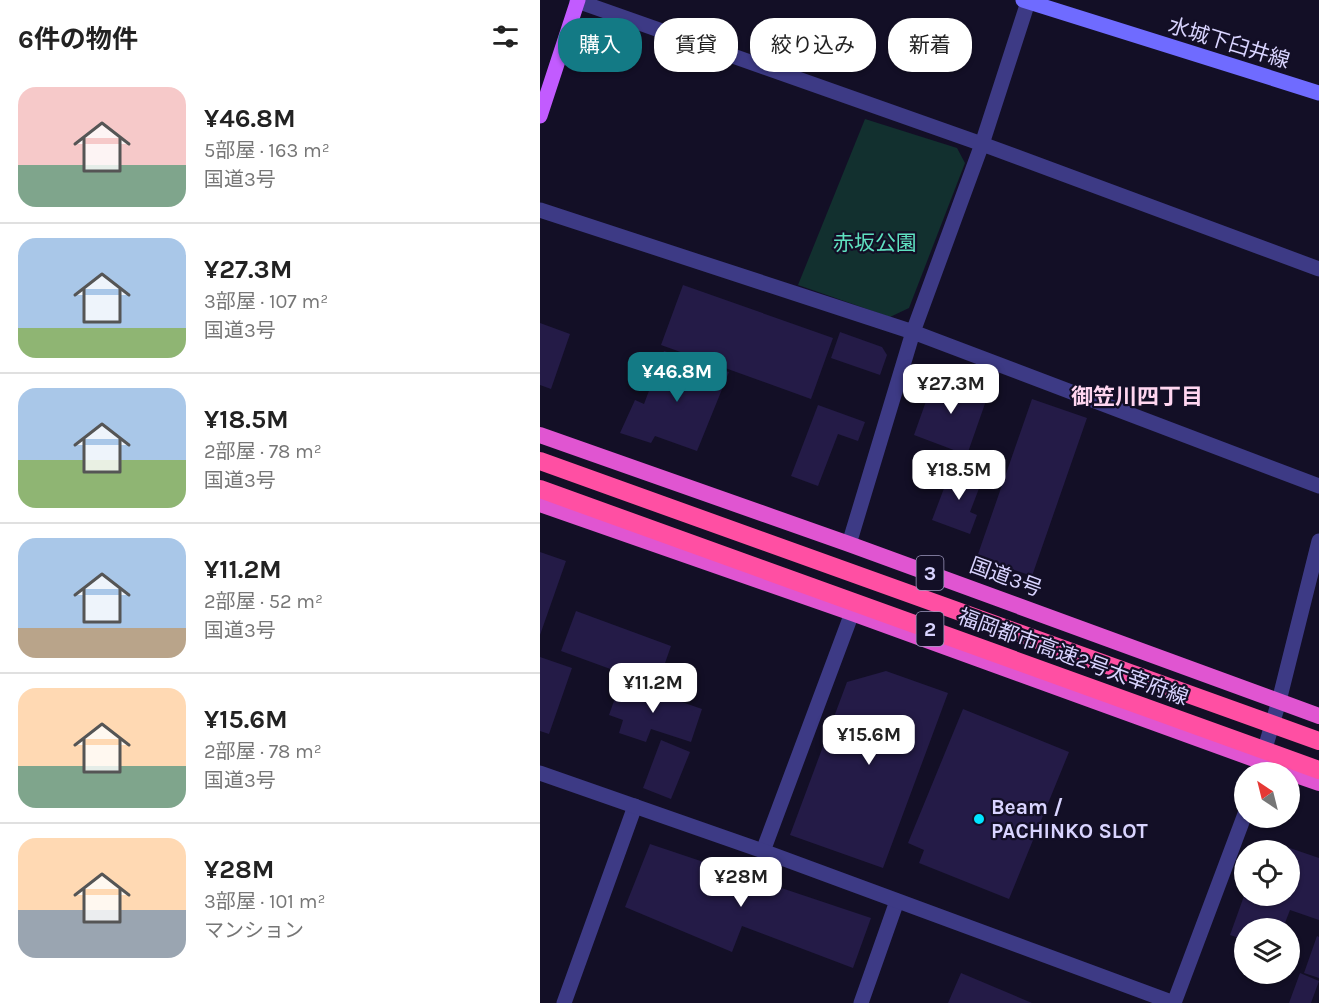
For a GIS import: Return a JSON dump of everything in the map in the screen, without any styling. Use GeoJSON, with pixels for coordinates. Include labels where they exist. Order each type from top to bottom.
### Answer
{"type":"FeatureCollection","features":[{"type":"Feature","properties":{"kind":"highway","name":"国道3号"},"geometry":{"type":"LineString","coordinates":[[540,435],[849,544],[1319,716]]}},
{"type":"Feature","properties":{"kind":"highway","name":"福岡都市高速2号太宰府線"},"geometry":{"type":"LineString","coordinates":[[540,461],[1319,741]]}},
{"type":"Feature","properties":{"kind":"highway","name":"福岡都市高速2号太宰府線"},"geometry":{"type":"LineString","coordinates":[[540,489],[1319,770]]}},
{"type":"Feature","properties":{"kind":"highway"},"geometry":{"type":"LineString","coordinates":[[540,504],[852,613],[1247,762]]}},
{"type":"Feature","properties":{"kind":"highway"},"geometry":{"type":"LineString","coordinates":[[1300,776],[1319,783]]}},
{"type":"Feature","properties":{"kind":"main road"},"geometry":{"type":"LineString","coordinates":[[540,116],[578,1]]}},
{"type":"Feature","properties":{"kind":"main road","name":"水城下臼井線"},"geometry":{"type":"LineString","coordinates":[[1025,1],[1319,93]]}},
{"type":"Feature","properties":{"kind":"street"},"geometry":{"type":"LineString","coordinates":[[578,1],[982,144],[1319,269]]}},
{"type":"Feature","properties":{"kind":"street"},"geometry":{"type":"LineString","coordinates":[[849,544],[913,332],[982,144],[1025,1]]}},
{"type":"Feature","properties":{"kind":"street"},"geometry":{"type":"LineString","coordinates":[[540,210],[913,332],[1319,486]]}},
{"type":"Feature","properties":{"kind":"street"},"geometry":{"type":"LineString","coordinates":[[1261,762],[1319,541]]}},
{"type":"Feature","properties":{"kind":"street"},"geometry":{"type":"LineString","coordinates":[[763,851],[852,613]]}},
{"type":"Feature","properties":{"kind":"street"},"geometry":{"type":"LineString","coordinates":[[540,773],[763,851],[1174,1003],[1240,828]]}},
{"type":"Feature","properties":{"kind":"street"},"geometry":{"type":"LineString","coordinates":[[564,1003],[635,806]]}},
{"type":"Feature","properties":{"kind":"street"},"geometry":{"type":"LineString","coordinates":[[861,1003],[897,901]]}},
{"type":"Feature","properties":{"kind":"green space","name":"赤坂公園"},"geometry":{"type":"Polygon","coordinates":[[[865,119],[957,148],[965,163],[909,308],[890,317],[798,285],[865,119]]]}},
{"type":"Feature","properties":{"kind":"building"},"geometry":{"type":"Polygon","coordinates":[[[683,285],[833,338],[811,399],[661,345],[683,285]]]}},
{"type":"Feature","properties":{"kind":"building"},"geometry":{"type":"Polygon","coordinates":[[[540,323],[570,334],[551,389],[540,385],[540,323]]]}},
{"type":"Feature","properties":{"kind":"building"},"geometry":{"type":"Polygon","coordinates":[[[840,332],[882,347],[887,355],[880,375],[831,358],[840,332]]]}},
{"type":"Feature","properties":{"kind":"building"},"geometry":{"type":"Polygon","coordinates":[[[664,351],[729,372],[697,451],[655,436],[651,443],[620,433],[635,400],[644,404],[664,351]]]}},
{"type":"Feature","properties":{"kind":"building"},"geometry":{"type":"Polygon","coordinates":[[[935,376],[988,395],[967,455],[914,435],[935,376]]]}},
{"type":"Feature","properties":{"kind":"building"},"geometry":{"type":"Polygon","coordinates":[[[1032,399],[1087,418],[1032,576],[977,557],[1032,399]]]}},
{"type":"Feature","properties":{"kind":"building"},"geometry":{"type":"Polygon","coordinates":[[[818,405],[865,422],[858,441],[838,434],[818,486],[791,476],[818,405]]]}},
{"type":"Feature","properties":{"kind":"building"},"geometry":{"type":"Polygon","coordinates":[[[963,462],[973,465],[970,474],[983,478],[970,512],[977,515],[970,534],[932,520],[946,483],[954,486],[963,462]]]}},
{"type":"Feature","properties":{"kind":"building"},"geometry":{"type":"Polygon","coordinates":[[[540,552],[566,561],[540,635],[540,552]]]}},
{"type":"Feature","properties":{"kind":"building"},"geometry":{"type":"Polygon","coordinates":[[[576,611],[671,646],[657,686],[561,651],[576,611]]]}},
{"type":"Feature","properties":{"kind":"building"},"geometry":{"type":"Polygon","coordinates":[[[540,657],[572,668],[549,734],[540,731],[540,657]]]}},
{"type":"Feature","properties":{"kind":"building"},"geometry":{"type":"Polygon","coordinates":[[[886,671],[948,693],[883,868],[790,835],[847,682],[886,671]]]}},
{"type":"Feature","properties":{"kind":"building"},"geometry":{"type":"Polygon","coordinates":[[[621,681],[702,709],[691,742],[651,729],[646,742],[619,733],[623,720],[609,715],[621,681]]]}},
{"type":"Feature","properties":{"kind":"building","name":"Beam / PACHINKO SLOT"},"geometry":{"type":"Polygon","coordinates":[[[963,709],[1069,752],[1009,899],[919,863],[924,850],[908,843],[963,709]]]}},
{"type":"Feature","properties":{"kind":"building"},"geometry":{"type":"Polygon","coordinates":[[[661,740],[690,752],[671,799],[643,788],[661,740]]]}},
{"type":"Feature","properties":{"kind":"building"},"geometry":{"type":"Polygon","coordinates":[[[650,844],[871,918],[853,968],[742,926],[732,952],[625,907],[650,844]]]}},
{"type":"Feature","properties":{"kind":"building"},"geometry":{"type":"Polygon","coordinates":[[[1300,852],[1319,858],[1319,920],[1290,910],[1287,918],[1236,918],[1240,906],[1300,906],[1300,852]]]}},
{"type":"Feature","properties":{"kind":"building"},"geometry":{"type":"Polygon","coordinates":[[[1234,924],[1234,936],[1230,935],[1234,924]]]}},
{"type":"Feature","properties":{"kind":"building"},"geometry":{"type":"Polygon","coordinates":[[[1317,936],[1319,937],[1319,978],[1304,973],[1317,936]]]}},
{"type":"Feature","properties":{"kind":"building"},"geometry":{"type":"Polygon","coordinates":[[[961,973],[1032,1003],[948,1003],[961,973]]]}},
{"type":"Feature","properties":{"kind":"building"},"geometry":{"type":"Polygon","coordinates":[[[1300,973],[1319,981],[1311,1003],[1289,1003],[1296,984],[1300,984],[1300,973]]]}},
{"type":"Feature","properties":{"kind":"place","name":"Beam / PACHINKO SLOT"},"geometry":{"type":"Point","coordinates":[979,819]}},
{"type":"Feature","properties":{"kind":"district","name":"御笠川四丁目"},"geometry":{"type":"Point","coordinates":[1137,397]}}]}
